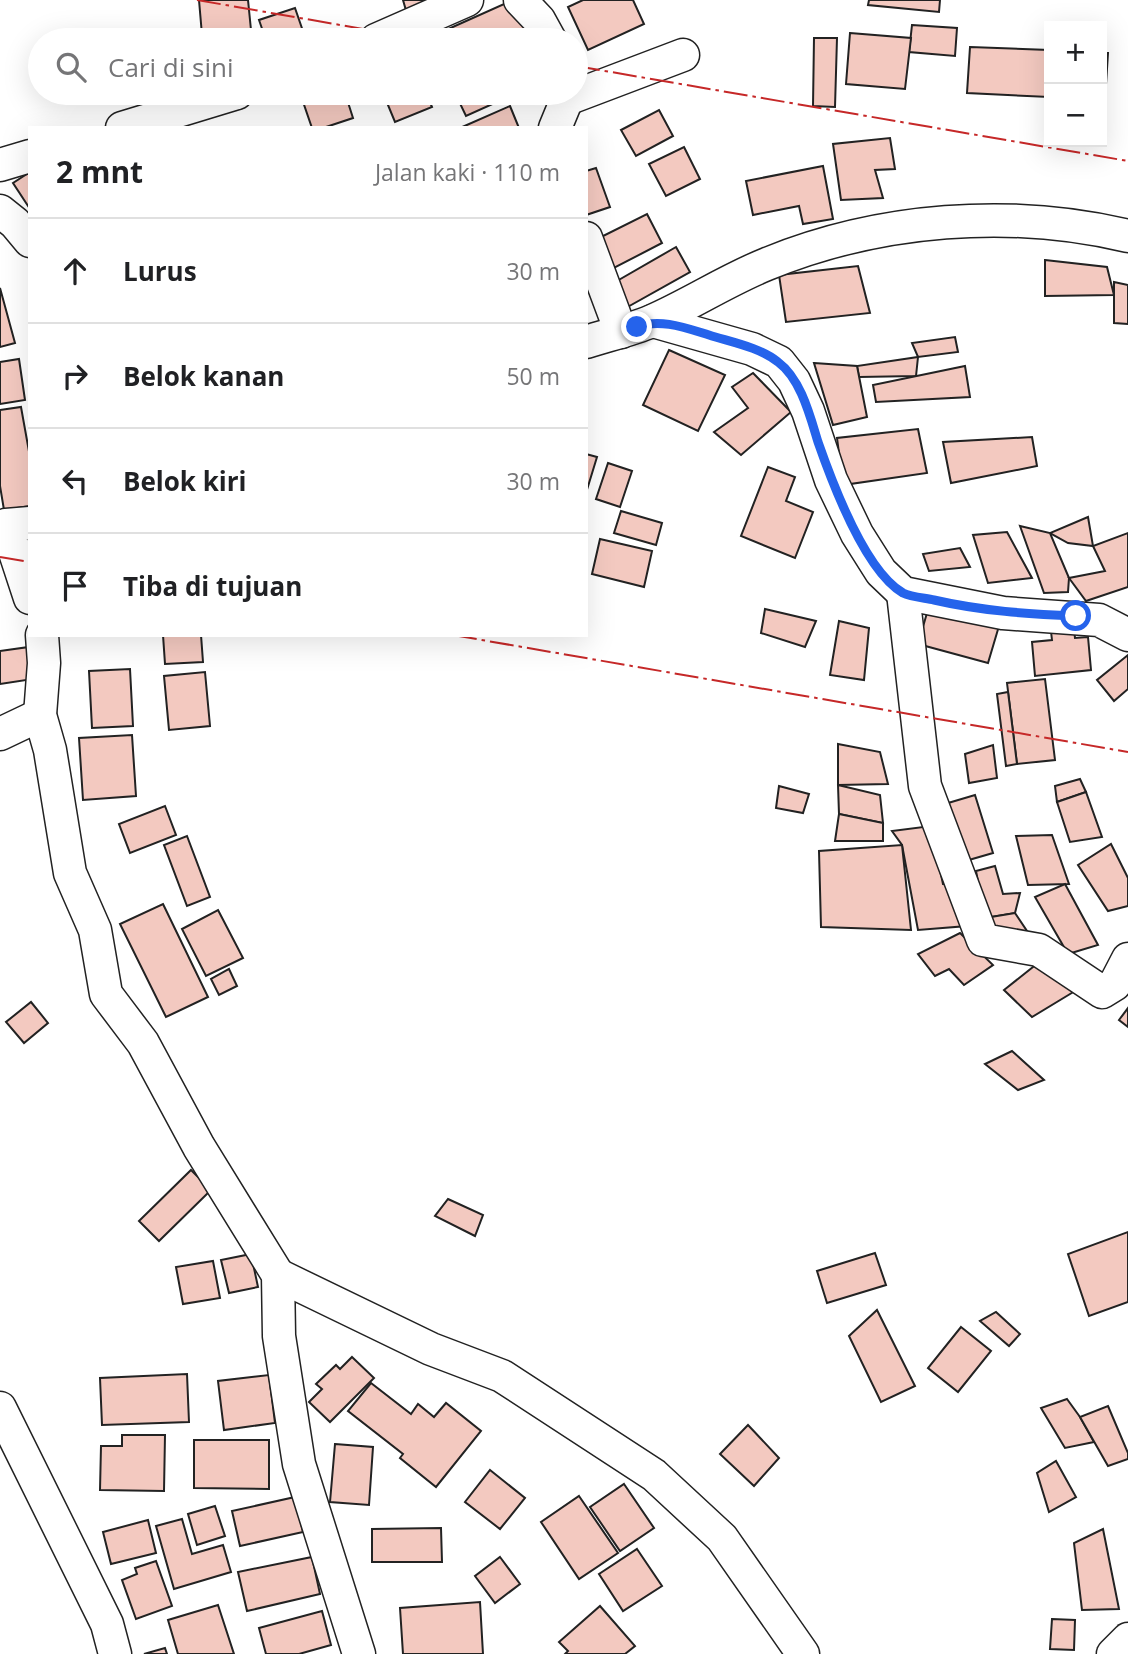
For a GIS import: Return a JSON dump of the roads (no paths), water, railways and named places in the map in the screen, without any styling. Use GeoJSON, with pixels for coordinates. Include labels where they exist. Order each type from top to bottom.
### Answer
{"type":"FeatureCollection","features":[{"type":"Feature","properties":{"kind":"street"},"geometry":{"type":"LineString","coordinates":[[403,28],[467,0]]}},
{"type":"Feature","properties":{"kind":"street"},"geometry":{"type":"LineString","coordinates":[[520,0],[543,28]]}},
{"type":"Feature","properties":{"kind":"street"},"geometry":{"type":"LineString","coordinates":[[588,96],[683,55]]}},
{"type":"Feature","properties":{"kind":"street"},"geometry":{"type":"LineString","coordinates":[[129,126],[198,105]]}},
{"type":"Feature","properties":{"kind":"street"},"geometry":{"type":"LineString","coordinates":[[0,165],[28,157]]}},
{"type":"Feature","properties":{"kind":"street"},"geometry":{"type":"LineString","coordinates":[[0,211],[15,223],[28,239]]}},
{"type":"Feature","properties":{"kind":"street"},"geometry":{"type":"LineString","coordinates":[[588,341],[653,321],[766,264],[862,234],[916,225],[1031,222],[1097,229],[1128,236]]}},
{"type":"Feature","properties":{"kind":"street"},"geometry":{"type":"LineString","coordinates":[[588,243],[621,332]]}},
{"type":"Feature","properties":{"kind":"street"},"geometry":{"type":"LineString","coordinates":[[653,321],[752,349],[779,362],[794,381],[808,411],[831,480],[857,534],[881,572],[904,593],[1003,613],[1099,620],[1128,635]]}},
{"type":"Feature","properties":{"kind":"street"},"geometry":{"type":"LineString","coordinates":[[12,523],[28,590]]}},
{"type":"Feature","properties":{"kind":"street"},"geometry":{"type":"LineString","coordinates":[[904,593],[925,786],[983,940],[1039,950],[1102,992],[1115,984],[1128,958]]}},
{"type":"Feature","properties":{"kind":"street"},"geometry":{"type":"LineString","coordinates":[[42,637],[44,663],[40,715],[50,750],[70,873],[95,930],[106,994],[143,1043],[200,1147],[278,1275],[279,1336],[299,1464],[359,1654]]}},
{"type":"Feature","properties":{"kind":"street"},"geometry":{"type":"LineString","coordinates":[[0,734],[40,715]]}},
{"type":"Feature","properties":{"kind":"street"},"geometry":{"type":"LineString","coordinates":[[278,1275],[431,1349],[502,1376],[654,1475],[722,1538],[803,1654]]}},
{"type":"Feature","properties":{"kind":"street"},"geometry":{"type":"LineString","coordinates":[[0,1408],[107,1624],[115,1654]]}},
{"type":"Feature","properties":{"kind":"street"},"geometry":{"type":"LineString","coordinates":[[1113,1654],[1128,1639]]}}]}
